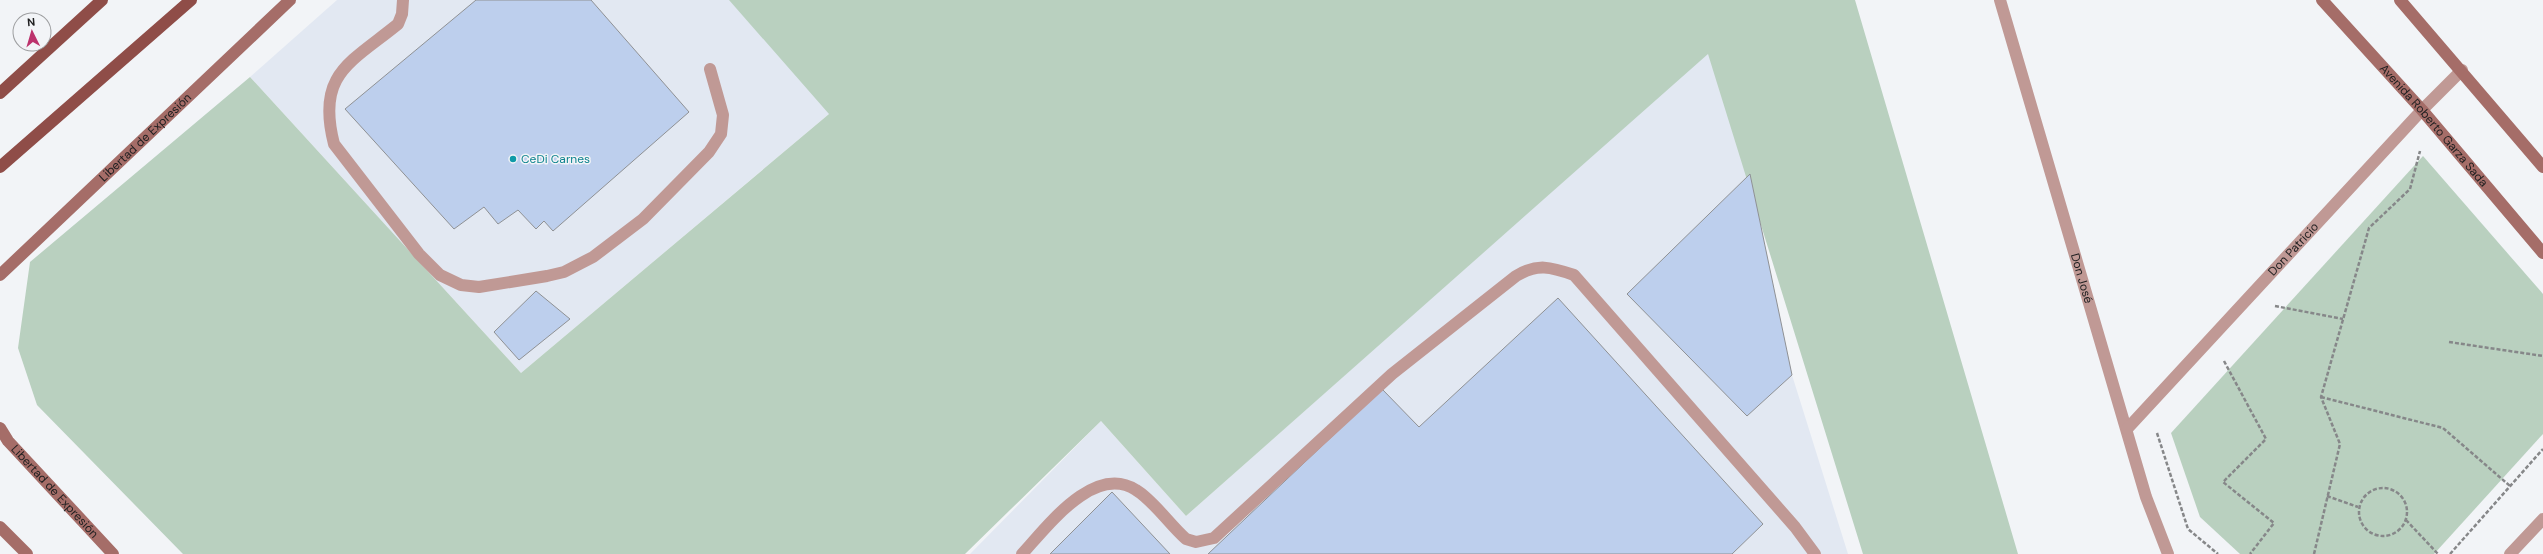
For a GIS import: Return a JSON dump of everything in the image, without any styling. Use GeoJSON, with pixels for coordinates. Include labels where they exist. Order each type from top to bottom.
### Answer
{"type":"FeatureCollection","features":[{"type":"Feature","properties":{"kind":"main road"},"geometry":{"type":"LineString","coordinates":[[0,93],[102,0]]}},
{"type":"Feature","properties":{"kind":"main road"},"geometry":{"type":"LineString","coordinates":[[0,167],[191,0]]}},
{"type":"Feature","properties":{"kind":"street","name":"Libertad de Expresión"},"geometry":{"type":"LineString","coordinates":[[0,274],[290,0]]}},
{"type":"Feature","properties":{"kind":"street"},"geometry":{"type":"LineString","coordinates":[[403,0],[402,14],[398,24],[341,70],[329,93],[330,128],[334,144],[419,254],[440,275],[461,285],[479,287],[564,272],[593,257],[643,219],[709,152],[722,134],[723,115],[710,69]]}},
{"type":"Feature","properties":{"kind":"street","name":"Don José"},"geometry":{"type":"LineString","coordinates":[[2000,0],[2146,496],[2168,554]]}},
{"type":"Feature","properties":{"kind":"street","name":"Avenida Roberto Garza Sada"},"geometry":{"type":"LineString","coordinates":[[2322,0],[2422,110],[2543,253]]}},
{"type":"Feature","properties":{"kind":"street"},"geometry":{"type":"LineString","coordinates":[[2400,0],[2462,70],[2543,167]]}},
{"type":"Feature","properties":{"kind":"street","name":"Don Patricio"},"geometry":{"type":"LineString","coordinates":[[2127,429],[2422,110],[2462,70]]}},
{"type":"Feature","properties":{"kind":"street"},"geometry":{"type":"LineString","coordinates":[[1022,554],[1063,510],[1075,500],[1094,488],[1112,483],[1124,483],[1138,491],[1186,539],[1196,542],[1214,538],[1392,374],[1516,276],[1529,268],[1556,269],[1574,275],[1795,527],[1809,552]]}},
{"type":"Feature","properties":{"kind":"street","name":"Libertad de Expresión"},"geometry":{"type":"LineString","coordinates":[[0,428],[8,441],[113,554]]}},
{"type":"Feature","properties":{"kind":"street"},"geometry":{"type":"LineString","coordinates":[[2510,554],[2543,519]]}},
{"type":"Feature","properties":{"kind":"street"},"geometry":{"type":"LineString","coordinates":[[0,527],[27,554]]}},
{"type":"Feature","properties":{"kind":"path"},"geometry":{"type":"LineString","coordinates":[[2314,554],[2340,444],[2321,397],[2369,228],[2410,189],[2421,146]]}},
{"type":"Feature","properties":{"kind":"path"},"geometry":{"type":"LineString","coordinates":[[2268,304],[2343,319]]}},
{"type":"Feature","properties":{"kind":"path"},"geometry":{"type":"LineString","coordinates":[[2449,342],[2543,356]]}},
{"type":"Feature","properties":{"kind":"path"},"geometry":{"type":"LineString","coordinates":[[2221,355],[2266,439],[2223,482],[2274,522],[2250,554]]}},
{"type":"Feature","properties":{"kind":"path"},"geometry":{"type":"LineString","coordinates":[[2321,397],[2443,428],[2510,486]]}},
{"type":"Feature","properties":{"kind":"path"},"geometry":{"type":"LineString","coordinates":[[2155,426],[2188,529],[2218,554]]}},
{"type":"Feature","properties":{"kind":"path"},"geometry":{"type":"LineString","coordinates":[[2450,554],[2543,449]]}},
{"type":"Feature","properties":{"kind":"path"},"geometry":{"type":"LineString","coordinates":[[2389,488],[2402,496],[2406,504],[2406,520],[2396,532],[2380,536],[2372,534],[2361,523],[2358,508],[2361,500],[2373,489],[2389,488]]}},
{"type":"Feature","properties":{"kind":"path"},"geometry":{"type":"LineString","coordinates":[[2327,496],[2358,508]]}},
{"type":"Feature","properties":{"kind":"path"},"geometry":{"type":"LineString","coordinates":[[2406,520],[2438,554]]}},
{"type":"Feature","properties":{"kind":"shaded area"},"geometry":{"type":"Polygon","coordinates":[[[337,0],[730,0],[830,113],[521,373],[250,77],[337,0]]]}},
{"type":"Feature","properties":{"kind":"shaded area"},"geometry":{"type":"Polygon","coordinates":[[[1708,53],[1750,174],[1792,375],[1848,554],[970,554],[1101,421],[1186,516],[1708,53]]]}},
{"type":"Feature","properties":{"kind":"green space"},"geometry":{"type":"Polygon","coordinates":[[[729,0],[1855,0],[2018,554],[1863,554],[1708,54],[1186,516],[1101,421],[965,554],[183,554],[37,405],[18,348],[30,262],[250,77],[521,373],[829,114],[729,0]]]}},
{"type":"Feature","properties":{"kind":"green space"},"geometry":{"type":"Polygon","coordinates":[[[2423,156],[2543,294],[2543,434],[2434,554],[2240,554],[2200,517],[2171,433],[2423,156]]]}},
{"type":"Feature","properties":{"kind":"building","name":"CeDi Carnes"},"geometry":{"type":"Polygon","coordinates":[[[476,0],[591,0],[689,112],[553,231],[544,221],[536,229],[518,210],[498,224],[484,207],[454,229],[345,109],[476,0]]]}},
{"type":"Feature","properties":{"kind":"building"},"geometry":{"type":"Polygon","coordinates":[[[1750,174],[1792,375],[1747,416],[1627,294],[1750,174]]]}},
{"type":"Feature","properties":{"kind":"building"},"geometry":{"type":"Polygon","coordinates":[[[536,291],[570,319],[519,360],[494,332],[536,291]]]}},
{"type":"Feature","properties":{"kind":"building"},"geometry":{"type":"Polygon","coordinates":[[[1558,298],[1763,524],[1732,554],[1208,554],[1382,389],[1419,427],[1558,298]]]}},
{"type":"Feature","properties":{"kind":"building"},"geometry":{"type":"Polygon","coordinates":[[[1112,492],[1170,554],[1050,554],[1112,492]]]}},
{"type":"Feature","properties":{"kind":"place","name":"CeDi Carnes"},"geometry":{"type":"Point","coordinates":[513,159]}}]}
